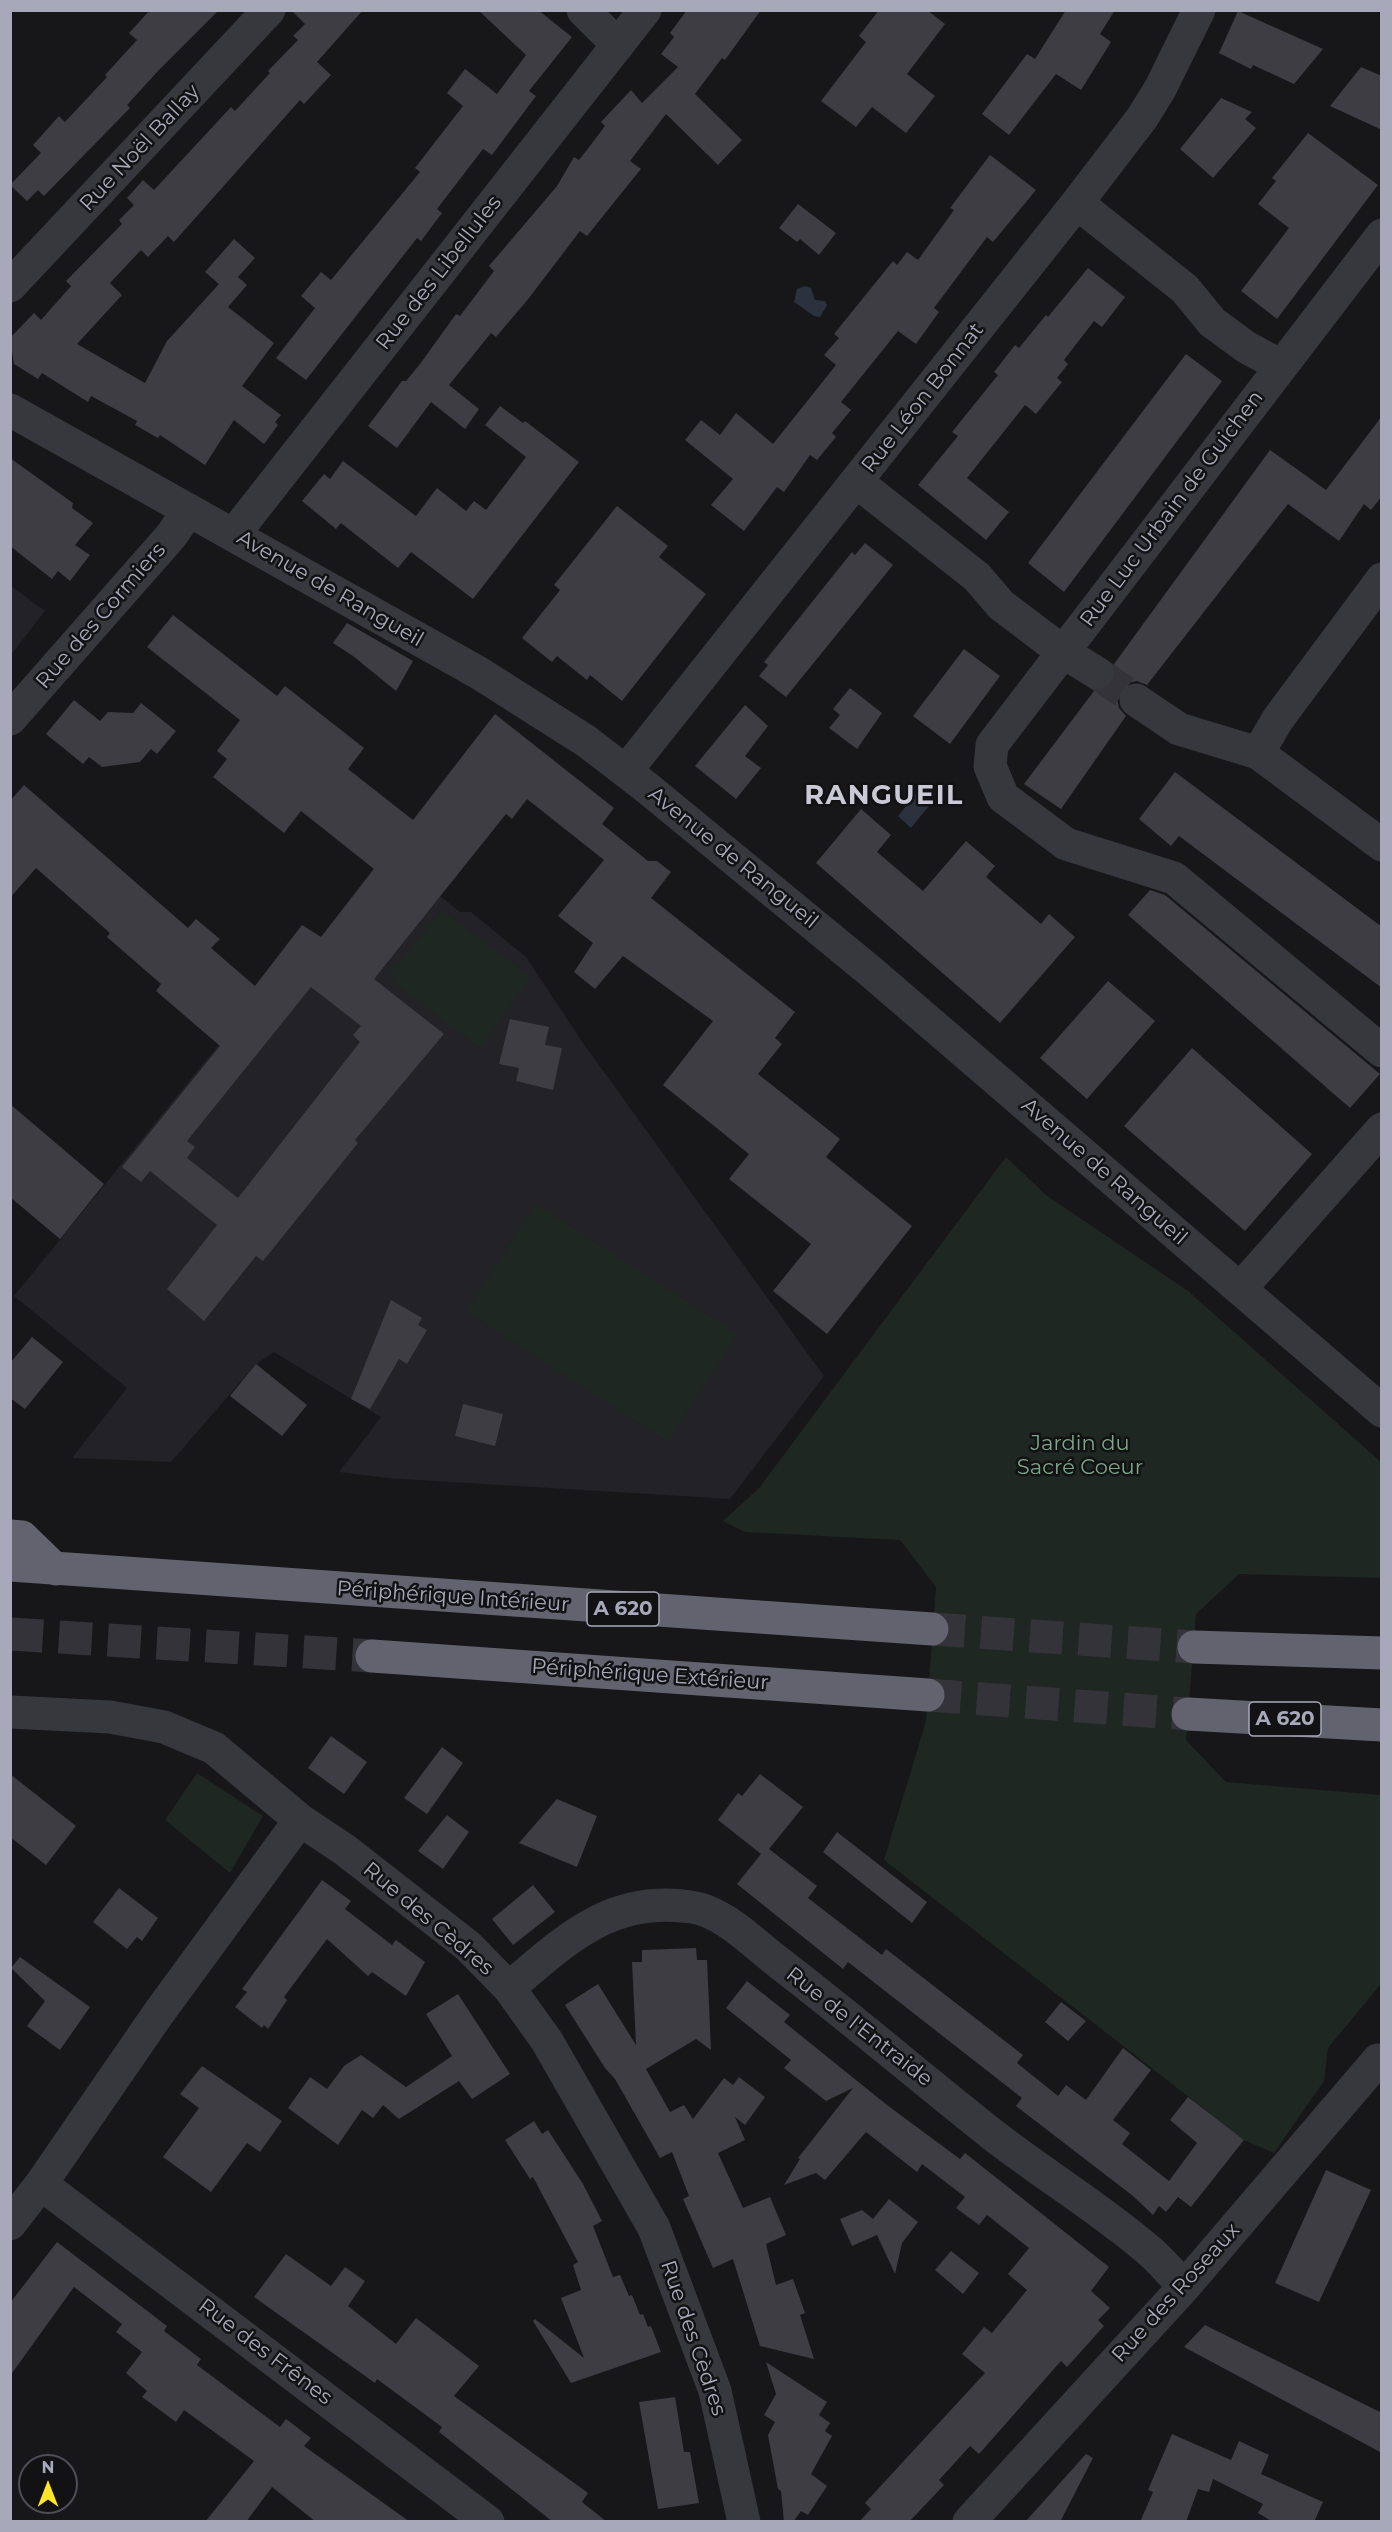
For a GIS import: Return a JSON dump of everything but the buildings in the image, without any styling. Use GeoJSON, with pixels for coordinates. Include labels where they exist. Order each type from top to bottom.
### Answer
{"type":"FeatureCollection","features":[{"type":"Feature","properties":{"kind":"highway"},"geometry":{"type":"LineString","coordinates":[[10,1536],[22,1537],[55,1569]]}},
{"type":"Feature","properties":{"kind":"highway","name":"Périphérique Intérieur"},"geometry":{"type":"LineString","coordinates":[[10,1565],[932,1629]]}},
{"type":"Feature","properties":{"kind":"highway"},"geometry":{"type":"LineString","coordinates":[[1194,1647],[1382,1653]]}},
{"type":"Feature","properties":{"kind":"highway","name":"Périphérique Extérieur"},"geometry":{"type":"LineString","coordinates":[[372,1656],[928,1695]]}},
{"type":"Feature","properties":{"kind":"highway","name":"A 620"},"geometry":{"type":"LineString","coordinates":[[1188,1714],[1382,1725]]}},
{"type":"Feature","properties":{"kind":"street","name":"Rue Noël Ballay"},"geometry":{"type":"LineString","coordinates":[[10,286],[269,10]]}},
{"type":"Feature","properties":{"kind":"street"},"geometry":{"type":"LineString","coordinates":[[583,10],[618,45]]}},
{"type":"Feature","properties":{"kind":"street","name":"Rue des Libellules"},"geometry":{"type":"LineString","coordinates":[[234,534],[645,10]]}},
{"type":"Feature","properties":{"kind":"street","name":"Rue Léon Bonnat"},"geometry":{"type":"LineString","coordinates":[[626,771],[857,482],[1142,118],[1160,88],[1199,10]]}},
{"type":"Feature","properties":{"kind":"street"},"geometry":{"type":"LineString","coordinates":[[1077,203],[1185,289],[1212,322],[1246,346],[1281,366]]}},
{"type":"Feature","properties":{"kind":"street","name":"Rue Luc Urbain de Guichen"},"geometry":{"type":"LineString","coordinates":[[1382,235],[992,746],[990,766],[1003,797],[1066,844],[1174,878],[1382,1051]]}},
{"type":"Feature","properties":{"kind":"street","name":"Avenue de Rangueil"},"geometry":{"type":"LineString","coordinates":[[10,410],[479,673],[563,726],[626,771],[870,971],[1382,1411]]}},
{"type":"Feature","properties":{"kind":"street"},"geometry":{"type":"LineString","coordinates":[[857,482],[977,576],[1000,605],[1063,652],[1097,673]]}},
{"type":"Feature","properties":{"kind":"street","name":"Rue des Cormiers"},"geometry":{"type":"LineString","coordinates":[[10,719],[171,536],[189,510]]}},
{"type":"Feature","properties":{"kind":"street"},"geometry":{"type":"LineString","coordinates":[[1258,753],[1278,719],[1382,579]]}},
{"type":"Feature","properties":{"kind":"street"},"geometry":{"type":"LineString","coordinates":[[1136,700],[1179,729],[1258,753],[1382,845]]}},
{"type":"Feature","properties":{"kind":"street"},"geometry":{"type":"LineString","coordinates":[[1240,1289],[1382,1129]]}},
{"type":"Feature","properties":{"kind":"street"},"geometry":{"type":"LineString","coordinates":[[10,1712],[110,1717],[164,1727],[214,1748],[300,1820],[158,2014],[41,2184],[10,2224]]}},
{"type":"Feature","properties":{"kind":"street","name":"Rue des Cèdres"},"geometry":{"type":"LineString","coordinates":[[300,1820],[345,1850],[468,1946],[508,1988],[546,2041],[654,2228],[715,2391],[744,2522]]}},
{"type":"Feature","properties":{"kind":"street","name":"Rue de l'Entraide"},"geometry":{"type":"LineString","coordinates":[[508,1988],[554,1950],[606,1915],[628,1908],[658,1904],[699,1909],[722,1920],[863,2027],[994,2135],[1147,2248],[1184,2287]]}},
{"type":"Feature","properties":{"kind":"street","name":"Rue des Roseaux"},"geometry":{"type":"LineString","coordinates":[[969,2522],[1184,2287],[1378,2060]]}},
{"type":"Feature","properties":{"kind":"street","name":"Rue des Frênes"},"geometry":{"type":"LineString","coordinates":[[41,2184],[488,2522]]}},
{"type":"Feature","properties":{"kind":"shaded area"},"geometry":{"type":"Polygon","coordinates":[[[11,586],[45,611],[11,655],[11,586]]]}},
{"type":"Feature","properties":{"kind":"shaded area"},"geometry":{"type":"Polygon","coordinates":[[[374,868],[440,896],[460,912],[471,912],[526,957],[583,1043],[824,1376],[730,1499],[386,1478],[339,1472],[381,1417],[274,1352],[256,1364],[171,1462],[72,1458],[127,1388],[14,1296],[264,989],[258,983],[302,925],[321,937],[374,868]]]}},
{"type":"Feature","properties":{"kind":"green space"},"geometry":{"type":"Polygon","coordinates":[[[442,910],[531,977],[480,1048],[394,983],[391,973],[442,910]]]}},
{"type":"Feature","properties":{"kind":"green space","name":"Jardin du Sacré Coeur"},"geometry":{"type":"Polygon","coordinates":[[[1006,1157],[1046,1195],[1188,1291],[1381,1462],[1381,1578],[1239,1574],[1196,1614],[1186,1740],[1226,1782],[1381,1795],[1381,1984],[1328,2048],[1324,2081],[1274,2153],[1244,2140],[884,1860],[926,1721],[936,1587],[900,1540],[745,1532],[723,1521],[759,1488],[1006,1157]]]}},
{"type":"Feature","properties":{"kind":"green space"},"geometry":{"type":"Polygon","coordinates":[[[536,1204],[738,1334],[668,1442],[466,1311],[536,1204]]]}},
{"type":"Feature","properties":{"kind":"green space"},"geometry":{"type":"Polygon","coordinates":[[[197,1773],[263,1816],[230,1873],[165,1820],[197,1773]]]}},
{"type":"Feature","properties":{"kind":"water"},"geometry":{"type":"Polygon","coordinates":[[[805,286],[811,288],[815,300],[825,301],[827,305],[820,317],[814,316],[794,302],[797,289],[805,286]]]}},
{"type":"Feature","properties":{"kind":"water"},"geometry":{"type":"Polygon","coordinates":[[[920,789],[933,801],[911,828],[898,816],[920,789]]]}},
{"type":"Feature","properties":{"kind":"tunnel"},"geometry":{"type":"LineString","coordinates":[[1097,673],[1136,700]]}},
{"type":"Feature","properties":{"kind":"tunnel"},"geometry":{"type":"LineString","coordinates":[[932,1629],[1194,1647]]}},
{"type":"Feature","properties":{"kind":"tunnel"},"geometry":{"type":"LineString","coordinates":[[10,1634],[372,1656]]}},
{"type":"Feature","properties":{"kind":"tunnel"},"geometry":{"type":"LineString","coordinates":[[928,1695],[1188,1714]]}},
{"type":"Feature","properties":{"kind":"district","name":"RANGUEIL"},"geometry":{"type":"Point","coordinates":[884,796]}}]}
